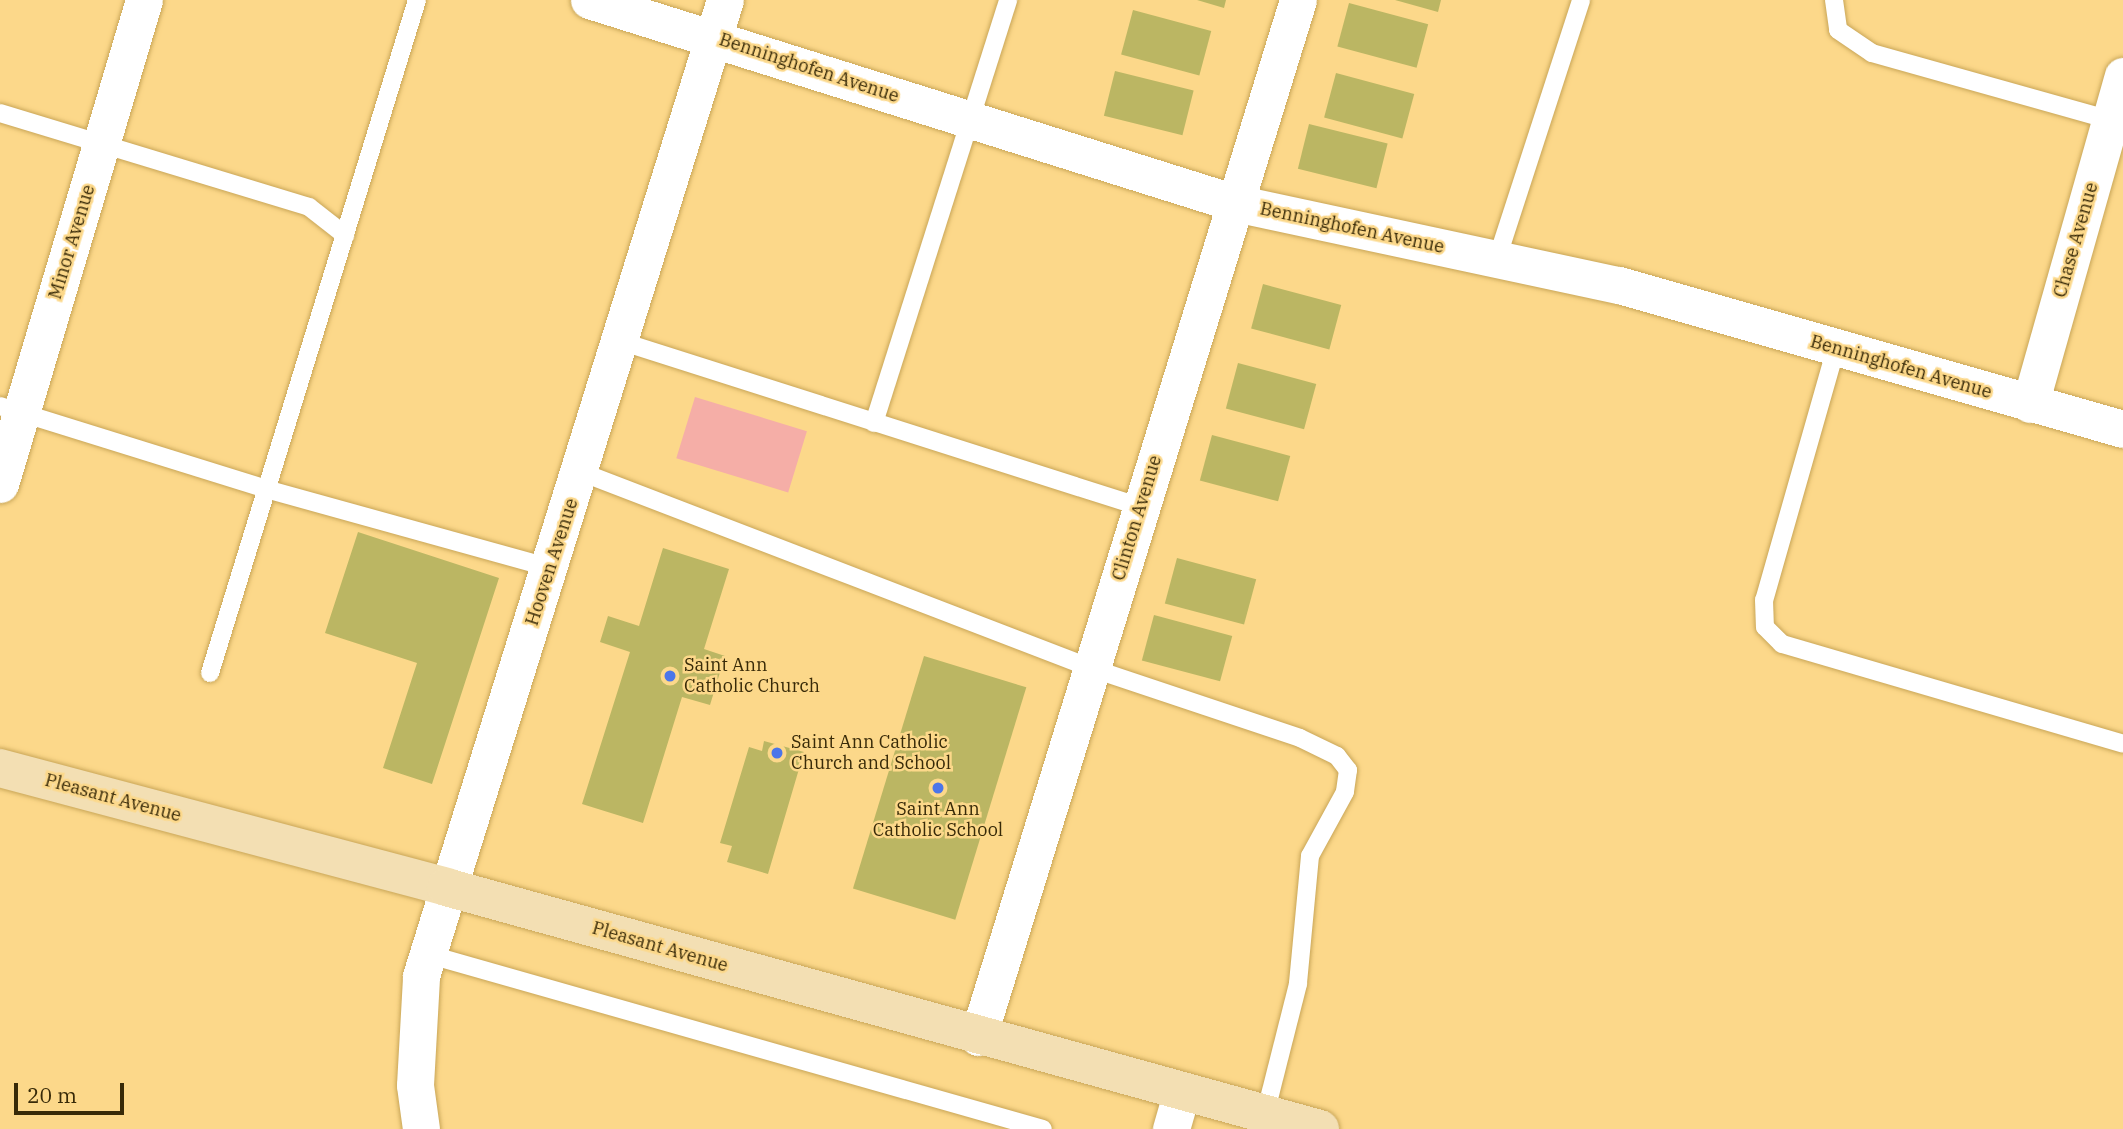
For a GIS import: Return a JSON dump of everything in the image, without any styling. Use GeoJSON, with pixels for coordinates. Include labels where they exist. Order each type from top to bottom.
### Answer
{"type":"FeatureCollection","features":[{"type":"Feature","properties":{"kind":"main road","name":"Pleasant Avenue"},"geometry":{"type":"LineString","coordinates":[[0,768],[446,887],[978,1037],[1320,1129]]}},
{"type":"Feature","properties":{"kind":"street","name":"Minor Avenue"},"geometry":{"type":"LineString","coordinates":[[0,484],[11,410],[101,144],[144,0]]}},
{"type":"Feature","properties":{"kind":"street","name":"Benninghofen Avenue"},"geometry":{"type":"LineString","coordinates":[[589,0],[714,37],[1235,203],[1619,285],[2123,429]]}},
{"type":"Feature","properties":{"kind":"street","name":"Hooven Avenue"},"geometry":{"type":"LineString","coordinates":[[421,1129],[415,1085],[421,976],[446,887],[581,472],[725,0]]}},
{"type":"Feature","properties":{"kind":"street","name":"Clinton Avenue"},"geometry":{"type":"LineString","coordinates":[[978,1037],[1298,0]]}},
{"type":"Feature","properties":{"kind":"street","name":"Chase Avenue"},"geometry":{"type":"LineString","coordinates":[[2030,404],[2123,76]]}},
{"type":"Feature","properties":{"kind":"street"},"geometry":{"type":"LineString","coordinates":[[1171,1129],[1182,1091]]}},
{"type":"Feature","properties":{"kind":"lane"},"geometry":{"type":"LineString","coordinates":[[210,673],[417,0]]}},
{"type":"Feature","properties":{"kind":"lane"},"geometry":{"type":"LineString","coordinates":[[874,423],[1008,0]]}},
{"type":"Feature","properties":{"kind":"lane"},"geometry":{"type":"LineString","coordinates":[[1497,259],[1581,0]]}},
{"type":"Feature","properties":{"kind":"lane"},"geometry":{"type":"LineString","coordinates":[[1834,0],[1838,30],[1872,53],[2110,120]]}},
{"type":"Feature","properties":{"kind":"lane"},"geometry":{"type":"LineString","coordinates":[[0,113],[309,206],[345,235]]}},
{"type":"Feature","properties":{"kind":"lane"},"geometry":{"type":"LineString","coordinates":[[620,341],[1141,506]]}},
{"type":"Feature","properties":{"kind":"lane"},"geometry":{"type":"LineString","coordinates":[[1836,348],[1764,600],[1765,626],[1782,644],[2123,744]]}},
{"type":"Feature","properties":{"kind":"lane"},"geometry":{"type":"LineString","coordinates":[[11,410],[266,489],[551,568]]}},
{"type":"Feature","properties":{"kind":"lane"},"geometry":{"type":"LineString","coordinates":[[581,472],[1091,668],[1300,738],[1337,757],[1348,769],[1345,792],[1310,856],[1298,984],[1265,1114]]}},
{"type":"Feature","properties":{"kind":"lane"},"geometry":{"type":"LineString","coordinates":[[427,954],[1044,1129]]}},
{"type":"Feature","properties":{"kind":"shaded area"},"geometry":{"type":"Polygon","coordinates":[[[695,397],[807,431],[788,492],[676,458],[695,397]]]}},
{"type":"Feature","properties":{"kind":"building"},"geometry":{"type":"Polygon","coordinates":[[[1197,0],[1226,0],[1224,8],[1197,0]]]}},
{"type":"Feature","properties":{"kind":"building"},"geometry":{"type":"Polygon","coordinates":[[[1395,0],[1441,0],[1438,12],[1395,0]]]}},
{"type":"Feature","properties":{"kind":"building"},"geometry":{"type":"Polygon","coordinates":[[[1349,3],[1428,24],[1417,68],[1337,46],[1349,3]]]}},
{"type":"Feature","properties":{"kind":"building"},"geometry":{"type":"Polygon","coordinates":[[[1133,10],[1211,31],[1199,75],[1121,54],[1133,10]]]}},
{"type":"Feature","properties":{"kind":"building"},"geometry":{"type":"Polygon","coordinates":[[[1115,71],[1194,91],[1182,135],[1104,116],[1115,71]]]}},
{"type":"Feature","properties":{"kind":"building"},"geometry":{"type":"Polygon","coordinates":[[[1336,73],[1414,94],[1402,138],[1324,117],[1336,73]]]}},
{"type":"Feature","properties":{"kind":"building"},"geometry":{"type":"Polygon","coordinates":[[[1309,124],[1388,144],[1376,188],[1298,169],[1309,124]]]}},
{"type":"Feature","properties":{"kind":"building"},"geometry":{"type":"Polygon","coordinates":[[[1263,284],[1341,305],[1329,349],[1251,328],[1263,284]]]}},
{"type":"Feature","properties":{"kind":"building"},"geometry":{"type":"Polygon","coordinates":[[[1238,363],[1316,384],[1304,429],[1226,408],[1238,363]]]}},
{"type":"Feature","properties":{"kind":"building"},"geometry":{"type":"Polygon","coordinates":[[[1212,435],[1290,456],[1278,501],[1200,480],[1212,435]]]}},
{"type":"Feature","properties":{"kind":"building"},"geometry":{"type":"Polygon","coordinates":[[[358,532],[499,578],[432,784],[383,768],[417,663],[325,633],[358,532]]]}},
{"type":"Feature","properties":{"kind":"building","name":"Saint Ann Catholic Church"},"geometry":{"type":"Polygon","coordinates":[[[663,548],[729,569],[704,649],[725,656],[710,705],[682,697],[643,823],[582,804],[630,652],[600,642],[608,616],[639,626],[663,548]]]}},
{"type":"Feature","properties":{"kind":"building"},"geometry":{"type":"Polygon","coordinates":[[[1177,558],[1256,579],[1244,625],[1165,603],[1177,558]]]}},
{"type":"Feature","properties":{"kind":"building"},"geometry":{"type":"Polygon","coordinates":[[[1154,615],[1232,636],[1220,681],[1142,660],[1154,615]]]}},
{"type":"Feature","properties":{"kind":"building","name":"Saint Ann Catholic School"},"geometry":{"type":"Polygon","coordinates":[[[924,656],[1026,687],[955,920],[853,888],[924,656]]]}},
{"type":"Feature","properties":{"kind":"building"},"geometry":{"type":"Polygon","coordinates":[[[764,741],[804,752],[768,874],[727,862],[732,846],[720,843],[749,747],[762,751],[764,741]]]}},
{"type":"Feature","properties":{"kind":"place","name":"Saint Ann Catholic Church"},"geometry":{"type":"Point","coordinates":[670,676]}},
{"type":"Feature","properties":{"kind":"place","name":"Saint Ann Catholic Church and School"},"geometry":{"type":"Point","coordinates":[777,753]}},
{"type":"Feature","properties":{"kind":"place","name":"Saint Ann Catholic School"},"geometry":{"type":"Point","coordinates":[938,788]}}]}
